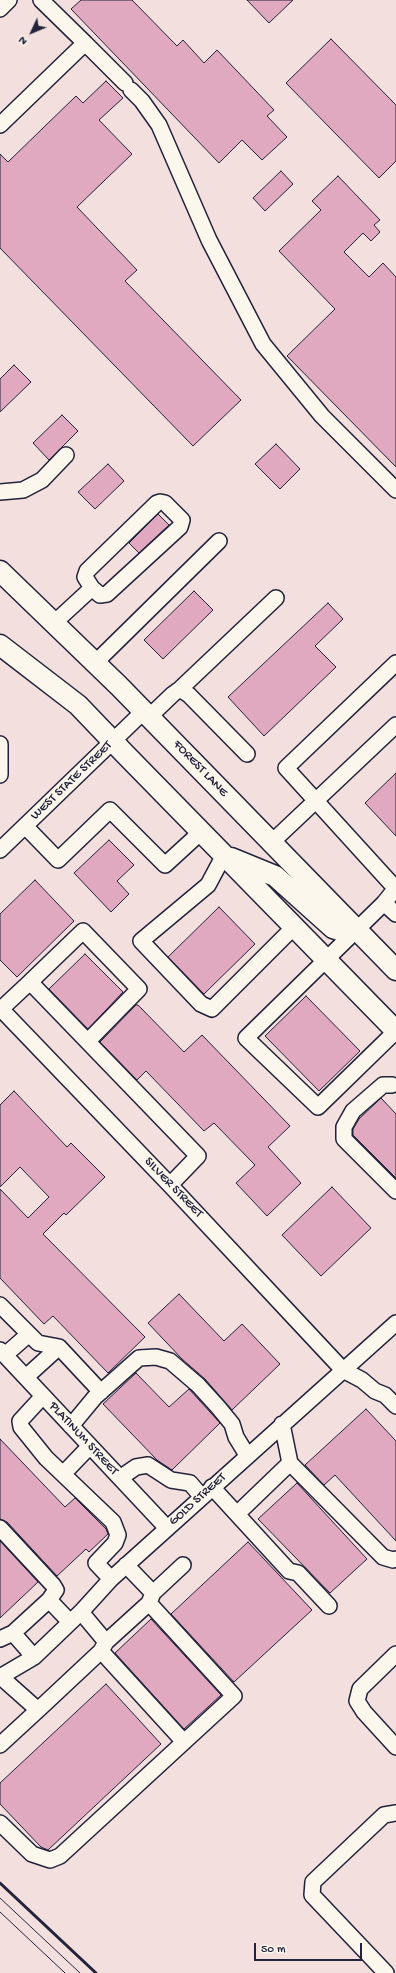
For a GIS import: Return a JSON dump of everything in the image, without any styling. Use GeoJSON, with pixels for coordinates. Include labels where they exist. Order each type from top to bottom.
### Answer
{"type":"FeatureCollection","features":[{"type":"Feature","properties":{"kind":"main road","name":"FOREST LANE"},"geometry":{"type":"LineString","coordinates":[[0,571],[146,714],[396,970]]}},
{"type":"Feature","properties":{"kind":"main road"},"geometry":{"type":"LineString","coordinates":[[0,645],[78,704],[112,741],[396,1031]]}},
{"type":"Feature","properties":{"kind":"main road"},"geometry":{"type":"LineString","coordinates":[[224,855],[275,876],[333,928],[345,932],[357,930]]}},
{"type":"Feature","properties":{"kind":"street"},"geometry":{"type":"LineString","coordinates":[[0,9],[9,0]]}},
{"type":"Feature","properties":{"kind":"street"},"geometry":{"type":"LineString","coordinates":[[44,1],[142,101],[159,125],[209,240],[263,344],[322,416],[396,490]]}},
{"type":"Feature","properties":{"kind":"street"},"geometry":{"type":"LineString","coordinates":[[0,124],[85,43]]}},
{"type":"Feature","properties":{"kind":"street"},"geometry":{"type":"LineString","coordinates":[[0,492],[23,490],[42,480],[66,455]]}},
{"type":"Feature","properties":{"kind":"street"},"geometry":{"type":"LineString","coordinates":[[157,503],[165,503],[182,520],[180,528],[107,594],[100,595],[92,588],[86,582],[85,577],[87,571],[157,503]]}},
{"type":"Feature","properties":{"kind":"street"},"geometry":{"type":"LineString","coordinates":[[95,663],[219,541]]}},
{"type":"Feature","properties":{"kind":"street"},"geometry":{"type":"LineString","coordinates":[[54,623],[92,588]]}},
{"type":"Feature","properties":{"kind":"street","name":"WEST STATE STREET"},"geometry":{"type":"LineString","coordinates":[[0,850],[112,741],[180,689],[276,598]]}},
{"type":"Feature","properties":{"kind":"street"},"geometry":{"type":"LineString","coordinates":[[396,663],[286,768],[314,801],[396,888],[384,903],[246,1038],[318,1107],[396,1031]]}},
{"type":"Feature","properties":{"kind":"street"},"geometry":{"type":"LineString","coordinates":[[180,689],[189,695],[247,754]]}},
{"type":"Feature","properties":{"kind":"street"},"geometry":{"type":"LineString","coordinates":[[272,842],[396,725]]}},
{"type":"Feature","properties":{"kind":"street"},"geometry":{"type":"LineString","coordinates":[[0,744],[0,775]]}},
{"type":"Feature","properties":{"kind":"street"},"geometry":{"type":"LineString","coordinates":[[25,826],[58,860],[110,810],[165,865],[201,832]]}},
{"type":"Feature","properties":{"kind":"street"},"geometry":{"type":"LineString","coordinates":[[224,855],[208,885],[141,941],[201,1004],[212,1009],[294,927]]}},
{"type":"Feature","properties":{"kind":"street"},"geometry":{"type":"LineString","coordinates":[[384,903],[396,914]]}},
{"type":"Feature","properties":{"kind":"street"},"geometry":{"type":"LineString","coordinates":[[3,1016],[30,982],[83,931],[138,990],[88,1041]]}},
{"type":"Feature","properties":{"kind":"street"},"geometry":{"type":"LineString","coordinates":[[30,982],[198,1156],[170,1185]]}},
{"type":"Feature","properties":{"kind":"street","name":"SILVER STREET"},"geometry":{"type":"LineString","coordinates":[[3,1016],[170,1185],[343,1370],[362,1380],[374,1391],[385,1395],[396,1406]]}},
{"type":"Feature","properties":{"kind":"street"},"geometry":{"type":"LineString","coordinates":[[395,1085],[383,1085],[353,1112],[344,1127],[344,1139],[396,1191]]}},
{"type":"Feature","properties":{"kind":"street"},"geometry":{"type":"LineString","coordinates":[[0,1305],[38,1343],[59,1347],[100,1392]]}},
{"type":"Feature","properties":{"kind":"street","name":"GOLD STREET"},"geometry":{"type":"LineString","coordinates":[[1,1677],[34,1657],[81,1612],[126,1565],[396,1323]]}},
{"type":"Feature","properties":{"kind":"street"},"geometry":{"type":"LineString","coordinates":[[2,1352],[29,1334]]}},
{"type":"Feature","properties":{"kind":"street"},"geometry":{"type":"LineString","coordinates":[[26,1377],[59,1347]]}},
{"type":"Feature","properties":{"kind":"street","name":"PLATINUM STREET"},"geometry":{"type":"LineString","coordinates":[[2,1352],[167,1528]]}},
{"type":"Feature","properties":{"kind":"street"},"geometry":{"type":"LineString","coordinates":[[71,1426],[100,1392],[139,1358],[156,1357],[170,1361],[198,1385],[232,1424],[236,1437],[248,1455]]}},
{"type":"Feature","properties":{"kind":"street"},"geometry":{"type":"LineString","coordinates":[[43,1396],[20,1422],[21,1427],[46,1458],[64,1473],[113,1522],[118,1535],[115,1543],[96,1563],[111,1579]]}},
{"type":"Feature","properties":{"kind":"street"},"geometry":{"type":"LineString","coordinates":[[282,1424],[290,1462],[383,1557],[396,1560]]}},
{"type":"Feature","properties":{"kind":"street"},"geometry":{"type":"LineString","coordinates":[[64,1473],[90,1446]]}},
{"type":"Feature","properties":{"kind":"street"},"geometry":{"type":"LineString","coordinates":[[237,1514],[290,1462]]}},
{"type":"Feature","properties":{"kind":"street"},"geometry":{"type":"LineString","coordinates":[[120,1478],[136,1467],[148,1465],[171,1480],[190,1483],[207,1492],[237,1514],[290,1571],[298,1572],[329,1606]]}},
{"type":"Feature","properties":{"kind":"street"},"geometry":{"type":"LineString","coordinates":[[0,1528],[56,1590],[49,1600],[7,1636],[34,1657]]}},
{"type":"Feature","properties":{"kind":"street"},"geometry":{"type":"LineString","coordinates":[[0,1823],[32,1854],[50,1860],[60,1856],[234,1696],[151,1598],[126,1565]]}},
{"type":"Feature","properties":{"kind":"street"},"geometry":{"type":"LineString","coordinates":[[0,1746],[104,1647],[183,1565]]}},
{"type":"Feature","properties":{"kind":"street"},"geometry":{"type":"LineString","coordinates":[[49,1600],[70,1622]]}},
{"type":"Feature","properties":{"kind":"street"},"geometry":{"type":"LineString","coordinates":[[81,1612],[104,1647],[184,1742]]}},
{"type":"Feature","properties":{"kind":"street"},"geometry":{"type":"LineString","coordinates":[[396,1654],[360,1689],[357,1701],[364,1712],[396,1747]]}},
{"type":"Feature","properties":{"kind":"street"},"geometry":{"type":"LineString","coordinates":[[1,1677],[38,1710]]}},
{"type":"Feature","properties":{"kind":"street"},"geometry":{"type":"LineString","coordinates":[[386,1973],[312,1896],[313,1882],[384,1815],[396,1813]]}},
{"type":"Feature","properties":{"kind":"building"},"geometry":{"type":"Polygon","coordinates":[[[81,0],[132,0],[177,46],[183,40],[204,63],[217,50],[274,110],[267,116],[287,137],[262,160],[242,140],[219,163],[71,9],[81,0]]]}},
{"type":"Feature","properties":{"kind":"building"},"geometry":{"type":"Polygon","coordinates":[[[247,0],[293,0],[269,23],[247,0]]]}},
{"type":"Feature","properties":{"kind":"building"},"geometry":{"type":"Polygon","coordinates":[[[331,39],[396,105],[396,161],[379,178],[286,83],[331,39]]]}},
{"type":"Feature","properties":{"kind":"building"},"geometry":{"type":"Polygon","coordinates":[[[106,81],[123,98],[99,120],[132,154],[77,207],[137,270],[125,281],[241,400],[193,446],[0,248],[0,154],[8,162],[76,96],[83,103],[106,81]]]}},
{"type":"Feature","properties":{"kind":"building"},"geometry":{"type":"Polygon","coordinates":[[[281,171],[293,184],[265,211],[253,198],[281,171]]]}},
{"type":"Feature","properties":{"kind":"building"},"geometry":{"type":"Polygon","coordinates":[[[338,176],[380,220],[374,225],[380,232],[371,241],[363,233],[344,252],[369,277],[383,263],[396,277],[396,467],[287,356],[335,309],[279,251],[321,210],[312,201],[338,176]]]}},
{"type":"Feature","properties":{"kind":"building"},"geometry":{"type":"Polygon","coordinates":[[[14,365],[31,382],[0,412],[0,379],[14,365]]]}},
{"type":"Feature","properties":{"kind":"building"},"geometry":{"type":"Polygon","coordinates":[[[62,415],[78,431],[49,460],[33,443],[62,415]]]}},
{"type":"Feature","properties":{"kind":"building"},"geometry":{"type":"Polygon","coordinates":[[[276,444],[300,469],[280,489],[255,464],[276,444]]]}},
{"type":"Feature","properties":{"kind":"building"},"geometry":{"type":"Polygon","coordinates":[[[108,464],[124,481],[95,509],[78,492],[108,464]]]}},
{"type":"Feature","properties":{"kind":"building"},"geometry":{"type":"Polygon","coordinates":[[[158,514],[169,525],[139,553],[129,543],[158,514]]]}},
{"type":"Feature","properties":{"kind":"building"},"geometry":{"type":"Polygon","coordinates":[[[194,591],[213,610],[163,659],[144,640],[194,591]]]}},
{"type":"Feature","properties":{"kind":"building"},"geometry":{"type":"Polygon","coordinates":[[[328,603],[343,619],[315,646],[336,667],[264,736],[228,697],[328,603]]]}},
{"type":"Feature","properties":{"kind":"building"},"geometry":{"type":"Polygon","coordinates":[[[396,773],[396,836],[365,803],[396,773]]]}},
{"type":"Feature","properties":{"kind":"building"},"geometry":{"type":"Polygon","coordinates":[[[109,840],[134,865],[117,881],[129,894],[111,912],[74,873],[109,840]]]}},
{"type":"Feature","properties":{"kind":"building"},"geometry":{"type":"Polygon","coordinates":[[[35,880],[74,921],[17,977],[0,960],[0,914],[35,880]]]}},
{"type":"Feature","properties":{"kind":"building"},"geometry":{"type":"Polygon","coordinates":[[[219,907],[255,944],[204,994],[168,957],[219,907]]]}},
{"type":"Feature","properties":{"kind":"building"},"geometry":{"type":"Polygon","coordinates":[[[85,954],[123,992],[88,1029],[49,989],[85,954]]]}},
{"type":"Feature","properties":{"kind":"building"},"geometry":{"type":"Polygon","coordinates":[[[306,996],[360,1051],[319,1091],[265,1036],[306,996]]]}},
{"type":"Feature","properties":{"kind":"building"},"geometry":{"type":"Polygon","coordinates":[[[136,1005],[138,1005],[184,1052],[202,1035],[290,1126],[268,1147],[301,1183],[267,1216],[236,1183],[255,1165],[214,1123],[204,1131],[146,1071],[137,1080],[100,1042],[136,1005]]]}},
{"type":"Feature","properties":{"kind":"building"},"geometry":{"type":"Polygon","coordinates":[[[14,1091],[67,1147],[71,1143],[105,1177],[66,1215],[64,1213],[43,1234],[145,1337],[108,1373],[53,1316],[44,1324],[0,1278],[0,1189],[28,1218],[49,1197],[20,1167],[0,1187],[0,1105],[14,1091]]]}},
{"type":"Feature","properties":{"kind":"building"},"geometry":{"type":"Polygon","coordinates":[[[381,1098],[396,1114],[396,1178],[353,1135],[353,1129],[359,1119],[381,1098]]]}},
{"type":"Feature","properties":{"kind":"building"},"geometry":{"type":"Polygon","coordinates":[[[332,1187],[371,1228],[321,1276],[282,1235],[332,1187]]]}},
{"type":"Feature","properties":{"kind":"building"},"geometry":{"type":"Polygon","coordinates":[[[179,1294],[224,1341],[242,1324],[280,1364],[232,1410],[205,1379],[182,1359],[148,1323],[179,1294]]]}},
{"type":"Feature","properties":{"kind":"building"},"geometry":{"type":"Polygon","coordinates":[[[136,1373],[169,1407],[189,1389],[220,1423],[172,1470],[157,1460],[103,1404],[136,1373]]]}},
{"type":"Feature","properties":{"kind":"building"},"geometry":{"type":"Polygon","coordinates":[[[366,1409],[396,1441],[396,1541],[335,1475],[324,1485],[305,1465],[366,1409]]]}},
{"type":"Feature","properties":{"kind":"building"},"geometry":{"type":"Polygon","coordinates":[[[0,1439],[65,1507],[75,1498],[106,1529],[108,1534],[89,1552],[86,1549],[57,1576],[7,1522],[0,1519],[0,1439]]]}},
{"type":"Feature","properties":{"kind":"building"},"geometry":{"type":"Polygon","coordinates":[[[297,1483],[367,1559],[330,1593],[258,1519],[297,1483]]]}},
{"type":"Feature","properties":{"kind":"building"},"geometry":{"type":"Polygon","coordinates":[[[0,1541],[38,1582],[0,1618],[0,1541]]]}},
{"type":"Feature","properties":{"kind":"building"},"geometry":{"type":"Polygon","coordinates":[[[248,1542],[312,1610],[234,1682],[171,1614],[248,1542]]]}},
{"type":"Feature","properties":{"kind":"building"},"geometry":{"type":"Polygon","coordinates":[[[151,1619],[221,1695],[184,1729],[115,1653],[151,1619]]]}},
{"type":"Feature","properties":{"kind":"building"},"geometry":{"type":"Polygon","coordinates":[[[106,1684],[161,1744],[48,1850],[41,1847],[0,1804],[0,1783],[106,1684]]]}},
{"type":"Feature","properties":{"kind":"tram line"},"geometry":{"type":"LineString","coordinates":[[0,1898],[80,1973]]}},
{"type":"Feature","properties":{"kind":"tram line"},"geometry":{"type":"LineString","coordinates":[[0,1912],[65,1973]]}},
{"type":"Feature","properties":{"kind":"railway"},"geometry":{"type":"LineString","coordinates":[[0,1883],[96,1973]]}}]}
